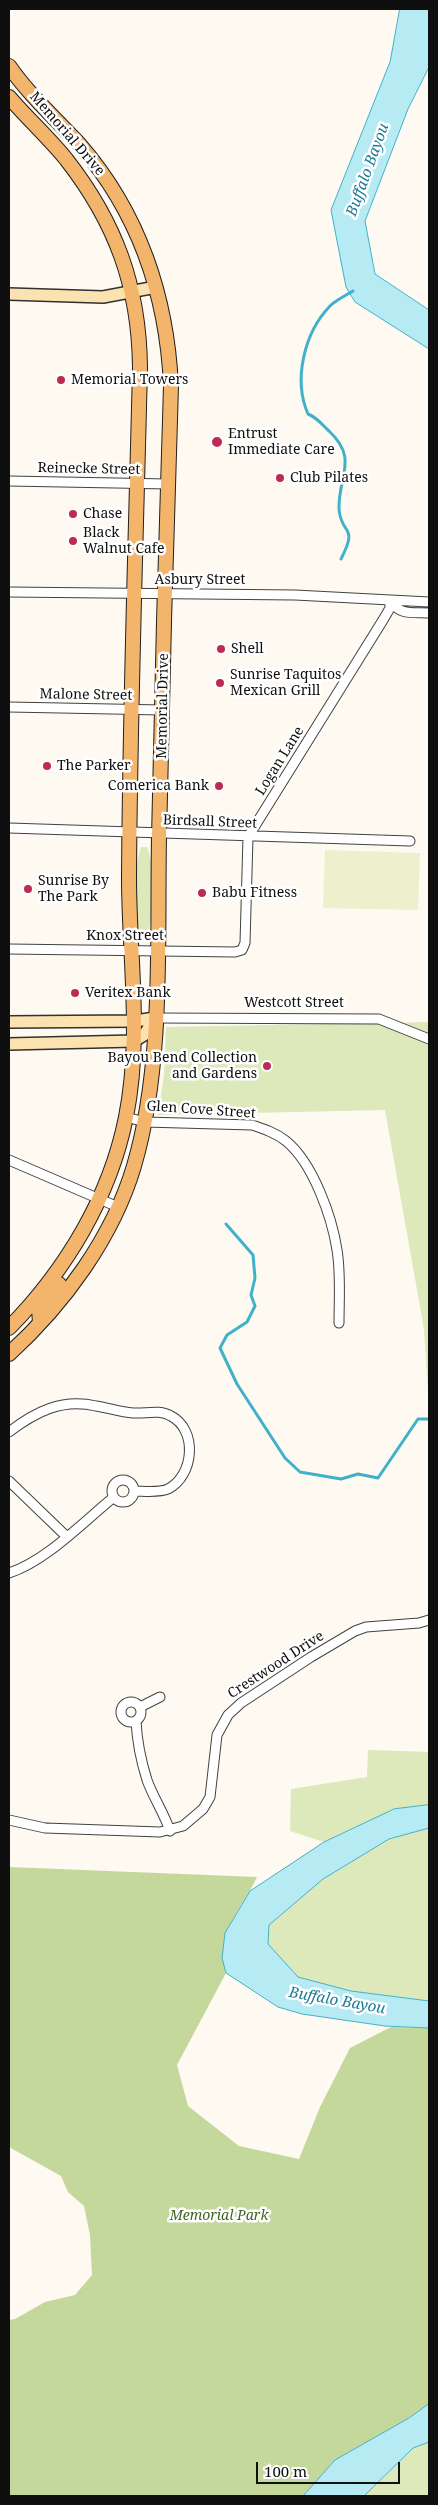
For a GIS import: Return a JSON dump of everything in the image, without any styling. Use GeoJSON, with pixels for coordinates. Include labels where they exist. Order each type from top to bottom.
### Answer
{"type":"FeatureCollection","features":[{"type":"Feature","properties":{"kind":"main road","name":"Memorial Drive"},"geometry":{"type":"LineString","coordinates":[[9,66],[40,104],[80,146],[106,179],[133,223],[156,287],[170,364],[158,950],[151,1083],[145,1122],[133,1168],[118,1207],[95,1251],[71,1286],[40,1323],[9,1354]]}},
{"type":"Feature","properties":{"kind":"main road","name":"Memorial Drive"},"geometry":{"type":"LineString","coordinates":[[9,96],[65,158],[92,196],[113,233],[133,292],[140,350],[129,906],[135,1021],[132,1083],[126,1117],[114,1162],[78,1241],[60,1267],[9,1328]]}},
{"type":"Feature","properties":{"kind":"main road"},"geometry":{"type":"LineString","coordinates":[[9,294],[103,296],[156,287]]}},
{"type":"Feature","properties":{"kind":"main road"},"geometry":{"type":"LineString","coordinates":[[11,1022],[11,1044],[134,1041],[144,1035],[155,1018]]}},
{"type":"Feature","properties":{"kind":"main road","name":"Westcott Street"},"geometry":{"type":"LineString","coordinates":[[11,1022],[135,1021],[155,1018]]}},
{"type":"Feature","properties":{"kind":"main road"},"geometry":{"type":"LineString","coordinates":[[40,1323],[39,1309],[59,1286],[60,1267]]}},
{"type":"Feature","properties":{"kind":"street","name":"Reinecke Street"},"geometry":{"type":"LineString","coordinates":[[9,481],[168,484]]}},
{"type":"Feature","properties":{"kind":"street","name":"Asbury Street"},"geometry":{"type":"LineString","coordinates":[[9,592],[295,595],[381,598],[390,601]]}},
{"type":"Feature","properties":{"kind":"street"},"geometry":{"type":"LineString","coordinates":[[390,601],[429,602]]}},
{"type":"Feature","properties":{"kind":"street"},"geometry":{"type":"LineString","coordinates":[[390,601],[397,610],[402,612],[429,613]]}},
{"type":"Feature","properties":{"kind":"street","name":"Logan Lane"},"geometry":{"type":"LineString","coordinates":[[248,837],[383,620],[390,608],[390,601]]}},
{"type":"Feature","properties":{"kind":"street","name":"Malone Street"},"geometry":{"type":"LineString","coordinates":[[9,707],[162,710]]}},
{"type":"Feature","properties":{"kind":"street","name":"Birdsall Street"},"geometry":{"type":"LineString","coordinates":[[9,828],[410,841]]}},
{"type":"Feature","properties":{"kind":"street","name":"Knox Street"},"geometry":{"type":"LineString","coordinates":[[9,949],[235,952],[242,950],[245,943],[248,837]]}},
{"type":"Feature","properties":{"kind":"street","name":"Westcott Street"},"geometry":{"type":"LineString","coordinates":[[155,1018],[323,1017],[379,1019],[429,1039]]}},
{"type":"Feature","properties":{"kind":"street","name":"Glen Cove Street"},"geometry":{"type":"LineString","coordinates":[[126,1117],[145,1122],[252,1125],[268,1130],[287,1142],[308,1169],[331,1223],[338,1251],[339,1323]]}},
{"type":"Feature","properties":{"kind":"street"},"geometry":{"type":"LineString","coordinates":[[9,1160],[118,1207]]}},
{"type":"Feature","properties":{"kind":"street"},"geometry":{"type":"LineString","coordinates":[[9,1432],[37,1412],[56,1405],[95,1405],[114,1411],[136,1414],[159,1412],[172,1416],[182,1426],[187,1438],[189,1458],[186,1471],[176,1483],[167,1489],[134,1491]]}},
{"type":"Feature","properties":{"kind":"street"},"geometry":{"type":"LineString","coordinates":[[120,1480],[129,1482],[134,1491],[132,1498],[122,1502],[114,1497],[112,1488],[120,1480]]}},
{"type":"Feature","properties":{"kind":"street"},"geometry":{"type":"LineString","coordinates":[[9,1481],[66,1536]]}},
{"type":"Feature","properties":{"kind":"street"},"geometry":{"type":"LineString","coordinates":[[9,1573],[27,1566],[114,1497]]}},
{"type":"Feature","properties":{"kind":"street","name":"Crestwood Drive"},"geometry":{"type":"LineString","coordinates":[[170,1831],[183,1826],[204,1809],[210,1797],[213,1784],[218,1735],[228,1715],[241,1702],[355,1631],[366,1627],[419,1623],[429,1620]]}},
{"type":"Feature","properties":{"kind":"street"},"geometry":{"type":"LineString","coordinates":[[140,1708],[160,1697]]}},
{"type":"Feature","properties":{"kind":"street"},"geometry":{"type":"LineString","coordinates":[[129,1702],[136,1703],[140,1708],[141,1717],[136,1721],[130,1722],[124,1719],[122,1709],[129,1702]]}},
{"type":"Feature","properties":{"kind":"street"},"geometry":{"type":"LineString","coordinates":[[9,1820],[45,1828],[170,1831],[164,1812],[147,1779],[137,1740],[136,1721]]}},
{"type":"Feature","properties":{"kind":"green space"},"geometry":{"type":"Polygon","coordinates":[[[141,847],[147,847],[150,855],[153,879],[151,918],[146,937],[142,936],[135,905],[137,867],[141,847]]]}},
{"type":"Feature","properties":{"kind":"green space"},"geometry":{"type":"Polygon","coordinates":[[[325,850],[420,853],[418,910],[323,908],[325,850]]]}},
{"type":"Feature","properties":{"kind":"green space","name":"Bayou Bend Collection and Gardens"},"geometry":{"type":"Polygon","coordinates":[[[429,1022],[429,1407],[424,1329],[385,1110],[158,1115],[164,1074],[166,1027],[429,1022]]]}},
{"type":"Feature","properties":{"kind":"green space"},"geometry":{"type":"Polygon","coordinates":[[[368,1750],[429,1752],[429,1805],[394,1809],[324,1842],[290,1831],[291,1789],[367,1777],[368,1750]]]}},
{"type":"Feature","properties":{"kind":"green space"},"geometry":{"type":"Polygon","coordinates":[[[429,1828],[429,2001],[351,1991],[298,1977],[268,1944],[269,1925],[323,1879],[389,1839],[429,1828]]]}},
{"type":"Feature","properties":{"kind":"green space","name":"Memorial Park"},"geometry":{"type":"Polygon","coordinates":[[[9,1867],[257,1877],[226,1934],[223,1959],[226,1973],[177,2065],[188,2106],[239,2146],[299,2159],[320,2107],[350,2048],[391,2027],[429,2028],[429,2404],[409,2418],[335,2460],[303,2496],[9,2496],[9,2320],[15,2319],[45,2302],[75,2295],[92,2275],[90,2235],[84,2206],[68,2192],[61,2176],[9,2147],[9,1867]]]}},
{"type":"Feature","properties":{"kind":"green space"},"geometry":{"type":"Polygon","coordinates":[[[429,2442],[429,2496],[364,2496],[413,2448],[429,2442]]]}},
{"type":"Feature","properties":{"kind":"water","name":"Buffalo Bayou"},"geometry":{"type":"Polygon","coordinates":[[[400,9],[429,9],[429,67],[408,109],[365,221],[375,274],[429,310],[429,349],[355,302],[346,287],[331,210],[390,62],[400,9]]]}},
{"type":"Feature","properties":{"kind":"water","name":"Buffalo Bayou"},"geometry":{"type":"Polygon","coordinates":[[[429,1805],[429,1828],[389,1839],[323,1879],[269,1925],[268,1944],[298,1977],[351,1991],[429,2001],[429,2028],[385,2026],[302,2014],[278,2007],[226,1973],[222,1958],[225,1933],[250,1891],[324,1842],[394,1809],[429,1805]]]}},
{"type":"Feature","properties":{"kind":"water"},"geometry":{"type":"Polygon","coordinates":[[[429,2404],[429,2442],[413,2448],[364,2496],[303,2496],[335,2460],[409,2418],[429,2404]]]}},
{"type":"Feature","properties":{"kind":"waterway"},"geometry":{"type":"LineString","coordinates":[[341,559],[349,540],[348,531],[340,517],[339,509],[345,468],[343,450],[329,431],[308,414],[301,387],[304,357],[313,329],[332,304],[353,291]]}},
{"type":"Feature","properties":{"kind":"waterway"},"geometry":{"type":"LineString","coordinates":[[226,1224],[253,1255],[255,1278],[251,1295],[255,1306],[247,1322],[227,1335],[220,1348],[237,1384],[285,1458],[300,1472],[341,1479],[358,1474],[378,1478],[418,1419],[429,1419]]}},
{"type":"Feature","properties":{"kind":"place","name":"Memorial Towers"},"geometry":{"type":"Point","coordinates":[61,380]}},
{"type":"Feature","properties":{"kind":"place","name":"Entrust Immediate Care"},"geometry":{"type":"Point","coordinates":[217,442]}},
{"type":"Feature","properties":{"kind":"place","name":"Club Pilates"},"geometry":{"type":"Point","coordinates":[280,478]}},
{"type":"Feature","properties":{"kind":"place","name":"Chase"},"geometry":{"type":"Point","coordinates":[73,514]}},
{"type":"Feature","properties":{"kind":"place","name":"Black Walnut Cafe"},"geometry":{"type":"Point","coordinates":[73,541]}},
{"type":"Feature","properties":{"kind":"place","name":"Shell"},"geometry":{"type":"Point","coordinates":[221,649]}},
{"type":"Feature","properties":{"kind":"place","name":"Sunrise Taquitos Mexican Grill"},"geometry":{"type":"Point","coordinates":[220,683]}},
{"type":"Feature","properties":{"kind":"place","name":"The Parker"},"geometry":{"type":"Point","coordinates":[47,766]}},
{"type":"Feature","properties":{"kind":"place","name":"Comerica Bank"},"geometry":{"type":"Point","coordinates":[219,786]}},
{"type":"Feature","properties":{"kind":"place","name":"Sunrise By The Park"},"geometry":{"type":"Point","coordinates":[28,889]}},
{"type":"Feature","properties":{"kind":"place","name":"Babu Fitness"},"geometry":{"type":"Point","coordinates":[202,893]}},
{"type":"Feature","properties":{"kind":"place","name":"Veritex Bank"},"geometry":{"type":"Point","coordinates":[75,993]}},
{"type":"Feature","properties":{"kind":"place","name":"Bayou Bend Collection and Gardens"},"geometry":{"type":"Point","coordinates":[267,1066]}}]}
